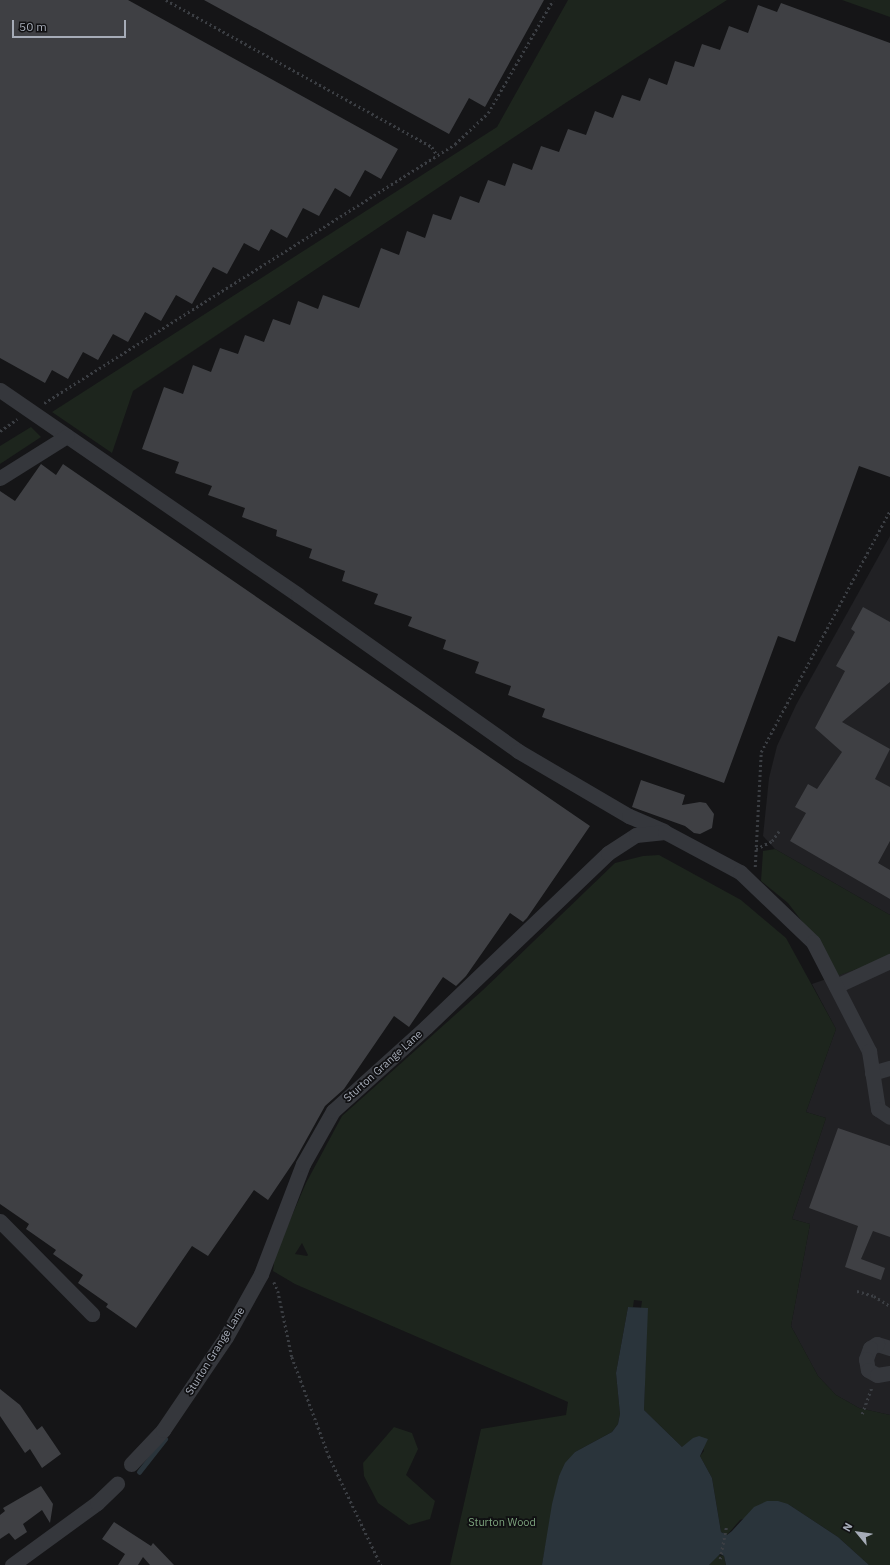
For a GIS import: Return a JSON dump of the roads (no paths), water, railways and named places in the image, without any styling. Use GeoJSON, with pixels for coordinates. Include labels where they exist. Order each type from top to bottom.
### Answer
{"type":"FeatureCollection","features":[{"type":"Feature","properties":{"kind":"street"},"geometry":{"type":"LineString","coordinates":[[0,390],[292,590],[518,751],[629,816],[665,832],[740,872],[813,942],[869,1051],[878,1109],[890,1117]]}},
{"type":"Feature","properties":{"kind":"street"},"geometry":{"type":"LineString","coordinates":[[0,478],[67,436]]}},
{"type":"Feature","properties":{"kind":"street","name":"Sturton Grange Lane"},"geometry":{"type":"LineString","coordinates":[[131,1464],[163,1430],[226,1337],[265,1264],[303,1164],[333,1111],[426,1027],[608,853],[636,835],[665,832]]}},
{"type":"Feature","properties":{"kind":"street"},"geometry":{"type":"LineString","coordinates":[[836,986],[890,962]]}},
{"type":"Feature","properties":{"kind":"street"},"geometry":{"type":"LineString","coordinates":[[872,1073],[890,1068]]}},
{"type":"Feature","properties":{"kind":"street"},"geometry":{"type":"LineString","coordinates":[[0,1221],[92,1314]]}},
{"type":"Feature","properties":{"kind":"street"},"geometry":{"type":"LineString","coordinates":[[883,1374],[868,1370],[866,1359],[870,1348],[877,1344],[890,1348]]}},
{"type":"Feature","properties":{"kind":"street"},"geometry":{"type":"LineString","coordinates":[[12,1565],[97,1504],[117,1484]]}},
{"type":"Feature","properties":{"kind":"waterway"},"geometry":{"type":"LineString","coordinates":[[139,1472],[165,1439]]}},
{"type":"Feature","properties":{"kind":"park label","name":"Sturton Wood"},"geometry":{"type":"Point","coordinates":[502,1522]}}]}
